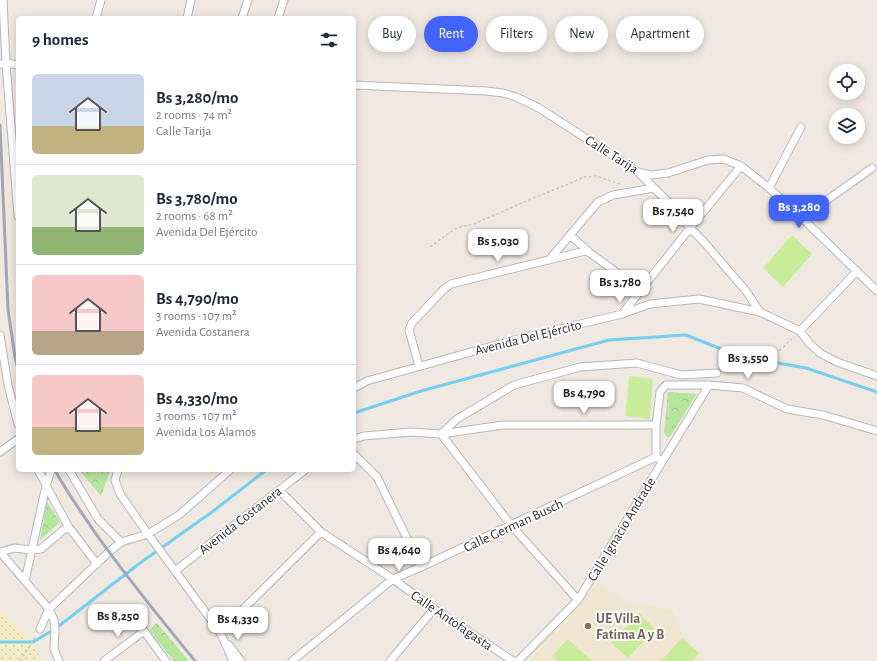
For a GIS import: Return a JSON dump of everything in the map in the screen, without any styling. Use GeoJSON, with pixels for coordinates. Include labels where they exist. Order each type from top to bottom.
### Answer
{"type":"FeatureCollection","features":[{"type":"Feature","properties":{"kind":"street"},"geometry":{"type":"LineString","coordinates":[[3,0],[3,63],[16,196]]}},
{"type":"Feature","properties":{"kind":"street"},"geometry":{"type":"LineString","coordinates":[[97,16],[101,0]]}},
{"type":"Feature","properties":{"kind":"street"},"geometry":{"type":"LineString","coordinates":[[187,16],[191,0]]}},
{"type":"Feature","properties":{"kind":"street"},"geometry":{"type":"LineString","coordinates":[[243,16],[248,0]]}},
{"type":"Feature","properties":{"kind":"street"},"geometry":{"type":"LineString","coordinates":[[279,16],[284,0]]}},
{"type":"Feature","properties":{"kind":"street"},"geometry":{"type":"LineString","coordinates":[[3,63],[16,65]]}},
{"type":"Feature","properties":{"kind":"street","name":"Calle Tarija"},"geometry":{"type":"LineString","coordinates":[[356,85],[503,93],[516,97],[539,108],[638,172],[651,175],[668,173],[708,160],[724,159],[741,166],[769,188],[877,291]]}},
{"type":"Feature","properties":{"kind":"street"},"geometry":{"type":"LineString","coordinates":[[769,188],[801,127]]}},
{"type":"Feature","properties":{"kind":"street"},"geometry":{"type":"LineString","coordinates":[[622,314],[741,166]]}},
{"type":"Feature","properties":{"kind":"street"},"geometry":{"type":"LineString","coordinates":[[802,218],[872,168]]}},
{"type":"Feature","properties":{"kind":"street"},"geometry":{"type":"LineString","coordinates":[[638,172],[672,206],[746,290],[760,312]]}},
{"type":"Feature","properties":{"kind":"street"},"geometry":{"type":"LineString","coordinates":[[549,260],[598,202],[613,195],[654,188]]}},
{"type":"Feature","properties":{"kind":"street"},"geometry":{"type":"LineString","coordinates":[[570,235],[590,253],[616,272],[637,295]]}},
{"type":"Feature","properties":{"kind":"street"},"geometry":{"type":"LineString","coordinates":[[419,366],[409,330],[412,323],[443,290],[452,284],[549,260],[585,252],[590,253]]}},
{"type":"Feature","properties":{"kind":"street"},"geometry":{"type":"LineString","coordinates":[[800,331],[856,271]]}},
{"type":"Feature","properties":{"kind":"street","name":"Avenida Del Ejército"},"geometry":{"type":"LineString","coordinates":[[356,387],[367,381],[419,366],[510,341],[622,314],[650,304],[699,299],[760,312],[800,331],[810,344],[820,353],[837,362],[875,374]]}},
{"type":"Feature","properties":{"kind":"street"},"geometry":{"type":"LineString","coordinates":[[0,335],[8,385],[16,416]]}},
{"type":"Feature","properties":{"kind":"street"},"geometry":{"type":"LineString","coordinates":[[441,434],[457,419],[514,385],[580,367],[638,363],[681,375],[717,373]]}},
{"type":"Feature","properties":{"kind":"street"},"geometry":{"type":"LineString","coordinates":[[659,459],[656,425],[660,392],[666,385],[709,385],[743,388],[787,409],[823,415],[877,431]]}},
{"type":"Feature","properties":{"kind":"street","name":"Calle Ignacio Andrade"},"geometry":{"type":"LineString","coordinates":[[518,661],[578,600],[659,459],[709,385]]}},
{"type":"Feature","properties":{"kind":"street"},"geometry":{"type":"LineString","coordinates":[[356,438],[364,436],[411,432],[441,434],[503,425],[656,425]]}},
{"type":"Feature","properties":{"kind":"street"},"geometry":{"type":"LineString","coordinates":[[441,434],[511,525],[578,600]]}},
{"type":"Feature","properties":{"kind":"street"},"geometry":{"type":"LineString","coordinates":[[0,452],[16,440]]}},
{"type":"Feature","properties":{"kind":"street"},"geometry":{"type":"LineString","coordinates":[[356,456],[377,477],[422,567]]}},
{"type":"Feature","properties":{"kind":"street","name":"Calle German Busch"},"geometry":{"type":"LineString","coordinates":[[292,661],[393,579],[659,459]]}},
{"type":"Feature","properties":{"kind":"street"},"geometry":{"type":"LineString","coordinates":[[39,472],[68,526],[97,564]]}},
{"type":"Feature","properties":{"kind":"street"},"geometry":{"type":"LineString","coordinates":[[26,581],[46,486],[50,472]]}},
{"type":"Feature","properties":{"kind":"street"},"geometry":{"type":"LineString","coordinates":[[69,472],[98,519],[121,542]]}},
{"type":"Feature","properties":{"kind":"street"},"geometry":{"type":"LineString","coordinates":[[117,472],[115,480],[120,494],[154,543],[241,661]]}},
{"type":"Feature","properties":{"kind":"street"},"geometry":{"type":"LineString","coordinates":[[40,629],[49,608],[109,552],[121,542],[148,534],[179,515],[228,472]]}},
{"type":"Feature","properties":{"kind":"street","name":"Avenida Costanera"},"geometry":{"type":"LineString","coordinates":[[175,570],[302,472]]}},
{"type":"Feature","properties":{"kind":"street","name":"Calle Antofagasta"},"geometry":{"type":"LineString","coordinates":[[279,490],[321,532],[513,661]]}},
{"type":"Feature","properties":{"kind":"street"},"geometry":{"type":"LineString","coordinates":[[59,661],[54,649],[54,620],[49,608],[0,552],[14,548],[32,550],[41,549],[68,526]]}},
{"type":"Feature","properties":{"kind":"street"},"geometry":{"type":"LineString","coordinates":[[220,632],[321,532]]}},
{"type":"Feature","properties":{"kind":"street"},"geometry":{"type":"LineString","coordinates":[[390,661],[434,609]]}},
{"type":"Feature","properties":{"kind":"street"},"geometry":{"type":"LineString","coordinates":[[104,661],[144,631],[166,661]]}},
{"type":"Feature","properties":{"kind":"street"},"geometry":{"type":"LineString","coordinates":[[220,632],[233,661]]}},
{"type":"Feature","properties":{"kind":"path"},"geometry":{"type":"LineString","coordinates":[[430,248],[456,228],[474,224],[531,199],[571,184],[584,177],[597,176],[626,186]]}},
{"type":"Feature","properties":{"kind":"path"},"geometry":{"type":"LineString","coordinates":[[717,373],[739,356],[778,352],[800,331]]}},
{"type":"Feature","properties":{"kind":"path"},"geometry":{"type":"LineString","coordinates":[[20,661],[40,629]]}},
{"type":"Feature","properties":{"kind":"shaded area"},"geometry":{"type":"Polygon","coordinates":[[[595,580],[628,604],[652,605],[673,612],[682,635],[704,655],[698,661],[531,661],[530,655],[577,606],[595,580]]]}},
{"type":"Feature","properties":{"kind":"green space"},"geometry":{"type":"Polygon","coordinates":[[[792,235],[812,254],[783,287],[763,268],[792,235]]]}},
{"type":"Feature","properties":{"kind":"green space"},"geometry":{"type":"Polygon","coordinates":[[[629,376],[653,379],[650,419],[625,416],[629,376]]]}},
{"type":"Feature","properties":{"kind":"green space"},"geometry":{"type":"Polygon","coordinates":[[[668,392],[697,394],[669,438],[664,433],[668,392]]]}},
{"type":"Feature","properties":{"kind":"green space"},"geometry":{"type":"Polygon","coordinates":[[[81,472],[109,472],[101,496],[81,472]]]}},
{"type":"Feature","properties":{"kind":"green space"},"geometry":{"type":"Polygon","coordinates":[[[47,502],[60,522],[40,540],[47,502]]]}},
{"type":"Feature","properties":{"kind":"green space"},"geometry":{"type":"Polygon","coordinates":[[[639,613],[655,629],[628,658],[611,643],[639,613]]]}},
{"type":"Feature","properties":{"kind":"green space"},"geometry":{"type":"Polygon","coordinates":[[[157,623],[189,661],[174,661],[149,630],[157,623]]]}},
{"type":"Feature","properties":{"kind":"green space"},"geometry":{"type":"Polygon","coordinates":[[[682,638],[699,653],[692,661],[661,661],[682,638]]]}},
{"type":"Feature","properties":{"kind":"green space"},"geometry":{"type":"Polygon","coordinates":[[[568,639],[592,661],[558,661],[552,656],[568,639]]]}},
{"type":"Feature","properties":{"kind":"sand"},"geometry":{"type":"Polygon","coordinates":[[[0,609],[23,632],[43,661],[0,661],[0,609]]]}},
{"type":"Feature","properties":{"kind":"waterway"},"geometry":{"type":"LineString","coordinates":[[356,412],[421,391],[609,340],[686,335],[739,356],[806,368],[877,392]]}},
{"type":"Feature","properties":{"kind":"waterway"},"geometry":{"type":"LineString","coordinates":[[0,642],[33,642],[55,629],[140,563],[212,512],[263,472]]}},
{"type":"Feature","properties":{"kind":"railway"},"geometry":{"type":"LineString","coordinates":[[0,125],[8,310],[16,361]]}},
{"type":"Feature","properties":{"kind":"railway"},"geometry":{"type":"LineString","coordinates":[[56,472],[64,487],[96,534],[144,598],[195,661]]}},
{"type":"Feature","properties":{"kind":"place","name":"UE Villa Fatima A y B"},"geometry":{"type":"Point","coordinates":[588,626]}}]}
